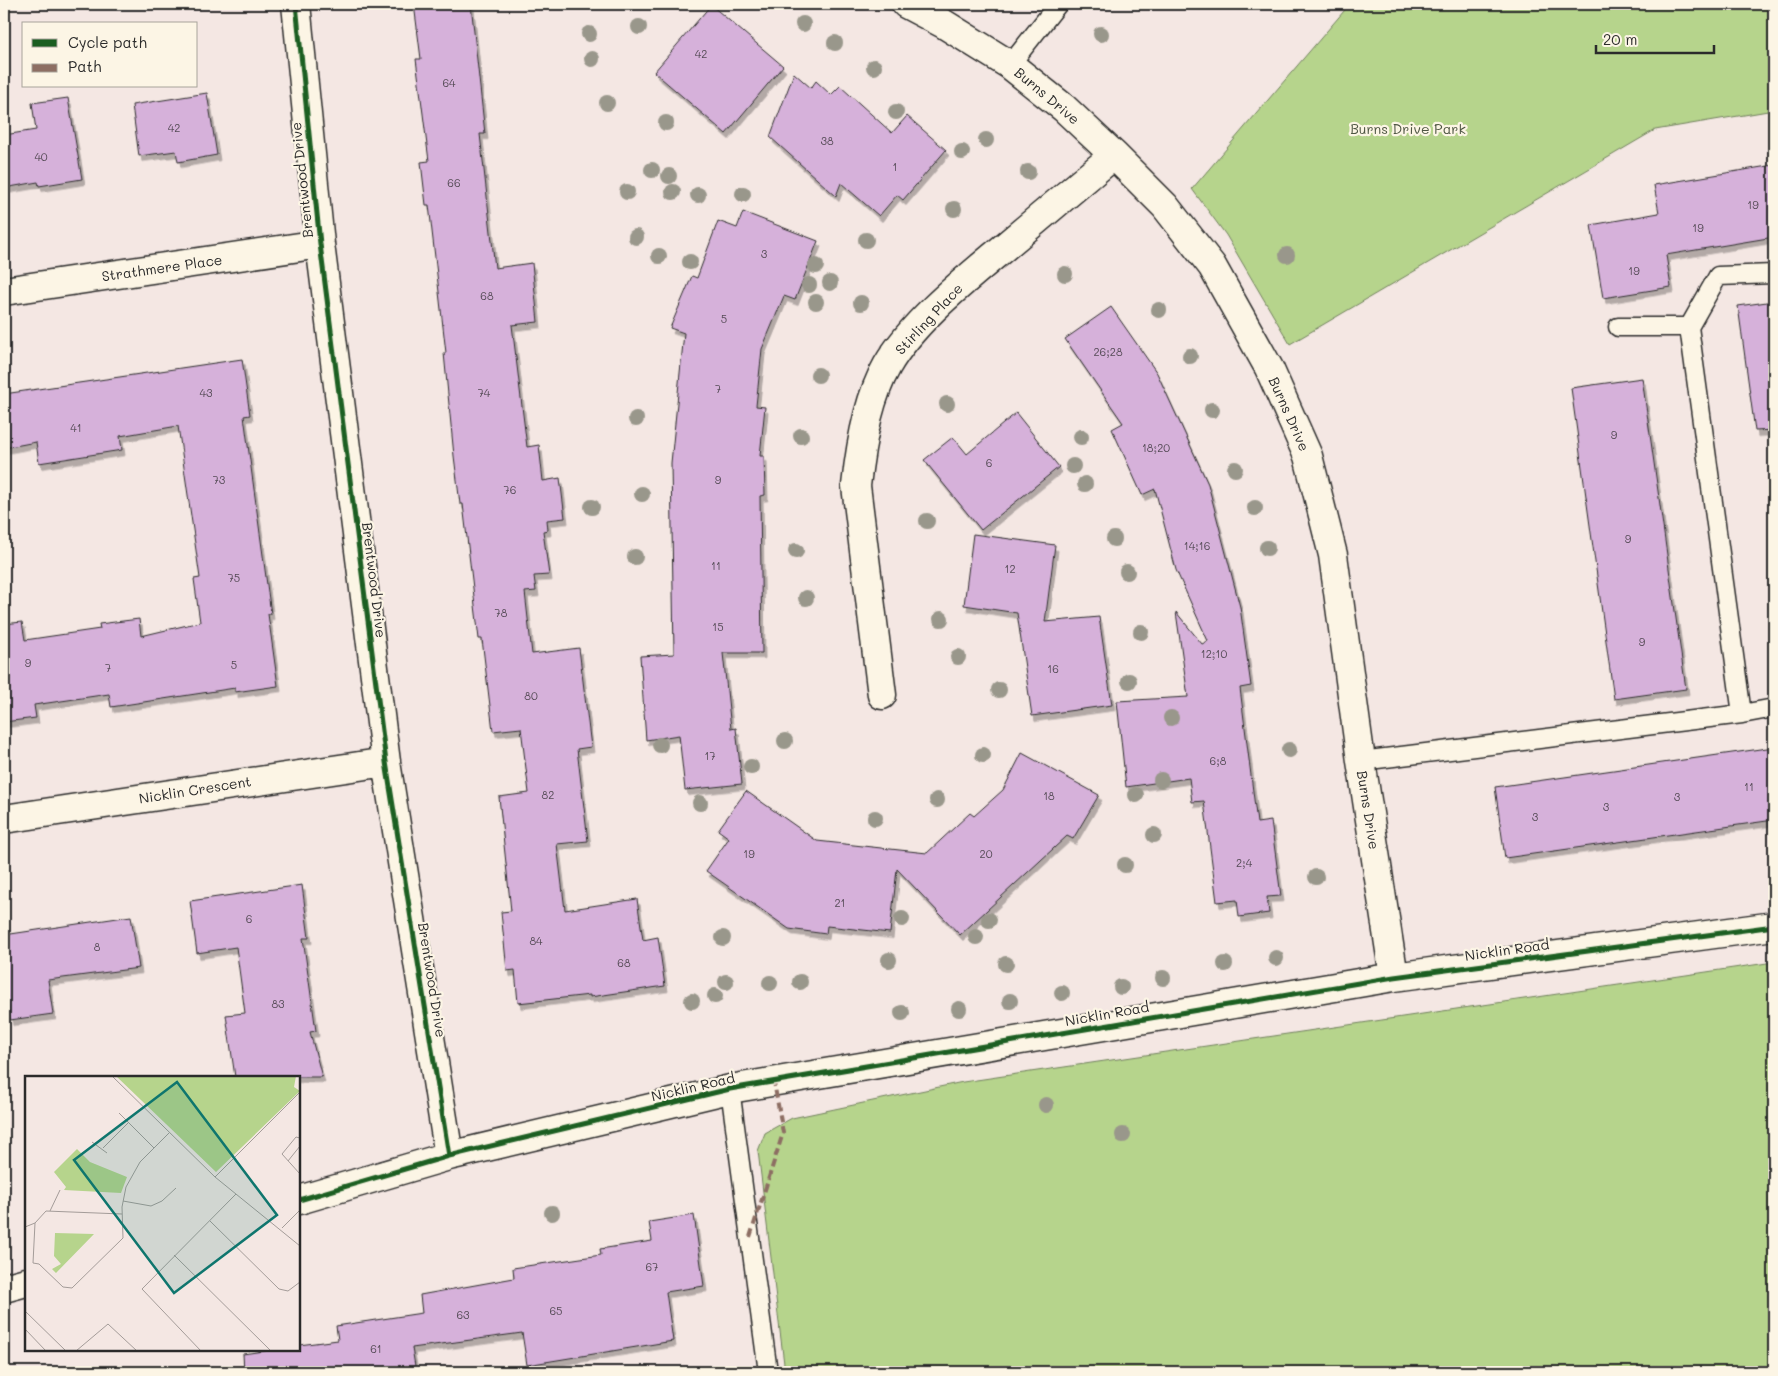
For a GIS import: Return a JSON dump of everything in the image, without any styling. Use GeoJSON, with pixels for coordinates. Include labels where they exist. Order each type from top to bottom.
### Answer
{"type":"FeatureCollection","features":[{"type":"Feature","properties":{"kind":"street","name":"Brentwood Drive"},"geometry":{"type":"LineString","coordinates":[[296,4],[320,244],[386,762],[449,1156]]}},
{"type":"Feature","properties":{"kind":"street","name":"Burns Drive"},"geometry":{"type":"LineString","coordinates":[[906,4],[944,24],[1010,64],[1064,108],[1165,206],[1212,266],[1269,368],[1308,456],[1333,555],[1360,761],[1394,977]]}},
{"type":"Feature","properties":{"kind":"street","name":"Stirling Place"},"geometry":{"type":"LineString","coordinates":[[882,695],[856,486],[859,452],[870,410],[887,366],[913,333],[950,292],[1114,155]]}},
{"type":"Feature","properties":{"kind":"street","name":"Strathmere Place"},"geometry":{"type":"LineString","coordinates":[[4,291],[320,244]]}},
{"type":"Feature","properties":{"kind":"street","name":"Nicklin Crescent"},"geometry":{"type":"LineString","coordinates":[[4,819],[386,762]]}},
{"type":"Feature","properties":{"kind":"street","name":"Nicklin Road"},"geometry":{"type":"LineString","coordinates":[[449,1156],[730,1089],[1394,977],[1774,926]]}},
{"type":"Feature","properties":{"kind":"street"},"geometry":{"type":"LineString","coordinates":[[300,1200],[449,1156]]}},
{"type":"Feature","properties":{"kind":"street"},"geometry":{"type":"LineString","coordinates":[[4,1288],[25,1282]]}},
{"type":"Feature","properties":{"kind":"lane"},"geometry":{"type":"LineString","coordinates":[[1010,64],[1058,4]]}},
{"type":"Feature","properties":{"kind":"lane"},"geometry":{"type":"LineString","coordinates":[[1742,714],[1689,327],[1718,276],[1774,274]]}},
{"type":"Feature","properties":{"kind":"lane"},"geometry":{"type":"LineString","coordinates":[[1618,327],[1689,327]]}},
{"type":"Feature","properties":{"kind":"lane"},"geometry":{"type":"LineString","coordinates":[[1360,761],[1742,714],[1774,708]]}},
{"type":"Feature","properties":{"kind":"lane"},"geometry":{"type":"LineString","coordinates":[[730,1089],[768,1372]]}},
{"type":"Feature","properties":{"kind":"green space","name":"Burns Drive Park"},"geometry":{"type":"Polygon","coordinates":[[[1350,4],[1774,4],[1774,110],[1655,130],[1290,344],[1226,235],[1192,189],[1350,4]]]}},
{"type":"Feature","properties":{"kind":"green space"},"geometry":{"type":"Polygon","coordinates":[[[1774,962],[1774,1372],[785,1372],[758,1151],[765,1133],[792,1118],[963,1082],[1774,962]]]}},
{"type":"Feature","properties":{"kind":"building"},"geometry":{"type":"Polygon","coordinates":[[[414,4],[471,4],[485,134],[480,134],[495,268],[532,263],[538,322],[512,325],[527,447],[539,445],[543,481],[560,478],[565,518],[547,520],[548,530],[543,531],[549,575],[534,576],[536,591],[525,592],[532,654],[579,648],[591,747],[577,749],[588,841],[557,844],[565,910],[637,899],[643,940],[658,937],[665,986],[590,997],[590,995],[518,1003],[515,970],[507,971],[501,912],[511,911],[499,797],[529,793],[521,728],[493,731],[482,639],[479,639],[463,504],[460,504],[454,456],[444,353],[446,353],[429,205],[426,205],[421,162],[429,161],[416,59],[421,59],[414,4]]]}},
{"type":"Feature","properties":{"kind":"building"},"geometry":{"type":"Polygon","coordinates":[[[711,5],[783,66],[726,134],[654,72],[711,5]]]}},
{"type":"Feature","properties":{"kind":"building"},"geometry":{"type":"Polygon","coordinates":[[[794,73],[811,88],[816,81],[831,95],[840,86],[892,133],[907,116],[946,150],[903,200],[897,195],[879,216],[841,183],[836,196],[770,137],[794,73]]]}},
{"type":"Feature","properties":{"kind":"building"},"geometry":{"type":"Polygon","coordinates":[[[207,93],[217,155],[178,162],[176,151],[139,156],[132,105],[207,93]]]}},
{"type":"Feature","properties":{"kind":"building"},"geometry":{"type":"Polygon","coordinates":[[[68,98],[82,179],[39,186],[38,182],[4,188],[4,135],[36,130],[32,103],[68,98]]]}},
{"type":"Feature","properties":{"kind":"building"},"geometry":{"type":"Polygon","coordinates":[[[1774,165],[1774,237],[1666,255],[1671,287],[1603,298],[1591,225],[1659,213],[1654,185],[1774,165]]]}},
{"type":"Feature","properties":{"kind":"building"},"geometry":{"type":"Polygon","coordinates":[[[743,212],[818,241],[795,300],[784,296],[762,349],[756,406],[765,407],[760,456],[764,456],[765,495],[760,496],[762,653],[723,653],[731,729],[736,728],[742,784],[685,790],[679,735],[646,740],[640,656],[674,654],[671,463],[684,333],[670,328],[692,276],[697,278],[718,221],[737,228],[743,212]]]}},
{"type":"Feature","properties":{"kind":"building"},"geometry":{"type":"Polygon","coordinates":[[[1774,301],[1774,430],[1755,431],[1738,306],[1774,301]]]}},
{"type":"Feature","properties":{"kind":"building"},"geometry":{"type":"Polygon","coordinates":[[[1111,307],[1157,373],[1208,484],[1240,607],[1251,686],[1240,688],[1257,823],[1271,821],[1281,896],[1267,897],[1269,913],[1239,917],[1237,900],[1217,902],[1204,801],[1192,802],[1189,778],[1126,787],[1117,701],[1188,697],[1176,612],[1202,644],[1208,641],[1176,570],[1155,489],[1142,495],[1112,429],[1123,423],[1065,339],[1111,307]]]}},
{"type":"Feature","properties":{"kind":"building"},"geometry":{"type":"Polygon","coordinates":[[[242,359],[250,415],[244,416],[271,614],[268,614],[278,686],[235,692],[235,688],[111,707],[109,694],[34,705],[36,718],[4,722],[4,624],[22,622],[25,640],[100,629],[99,624],[139,619],[141,636],[200,622],[194,579],[200,578],[178,426],[120,436],[122,450],[39,463],[36,442],[4,448],[4,394],[242,359]]]}},
{"type":"Feature","properties":{"kind":"building"},"geometry":{"type":"Polygon","coordinates":[[[1642,378],[1686,689],[1614,699],[1571,388],[1642,378]]]}},
{"type":"Feature","properties":{"kind":"building"},"geometry":{"type":"Polygon","coordinates":[[[1016,413],[1059,467],[981,530],[924,460],[953,437],[967,454],[1016,413]]]}},
{"type":"Feature","properties":{"kind":"building"},"geometry":{"type":"Polygon","coordinates":[[[973,534],[1055,545],[1045,622],[1099,617],[1112,705],[1032,716],[1017,613],[964,605],[973,534]]]}},
{"type":"Feature","properties":{"kind":"building"},"geometry":{"type":"Polygon","coordinates":[[[1774,747],[1774,820],[1505,858],[1495,787],[1774,747]]]}},
{"type":"Feature","properties":{"kind":"building"},"geometry":{"type":"Polygon","coordinates":[[[1022,753],[1099,795],[1073,839],[1067,836],[960,935],[897,869],[890,933],[827,926],[826,934],[789,929],[706,871],[729,838],[718,830],[746,791],[817,841],[927,853],[970,813],[974,816],[1003,790],[1022,753]]]}},
{"type":"Feature","properties":{"kind":"building"},"geometry":{"type":"Polygon","coordinates":[[[302,885],[309,938],[303,938],[316,1031],[310,1032],[322,1077],[235,1076],[226,1015],[245,1013],[236,947],[197,953],[190,901],[302,885]]]}},
{"type":"Feature","properties":{"kind":"building"},"geometry":{"type":"Polygon","coordinates":[[[131,916],[139,968],[48,980],[53,1014],[10,1020],[4,977],[4,935],[131,916]]]}},
{"type":"Feature","properties":{"kind":"building"},"geometry":{"type":"Polygon","coordinates":[[[694,1215],[704,1286],[666,1292],[673,1341],[527,1365],[522,1333],[412,1348],[416,1372],[244,1372],[243,1354],[263,1351],[300,1351],[300,1345],[338,1340],[336,1326],[422,1313],[420,1295],[514,1278],[513,1268],[601,1255],[600,1249],[652,1241],[649,1222],[694,1215]]]}},
{"type":"Feature","properties":{"kind":"marked path"},"geometry":{"type":"LineString","coordinates":[[750,1237],[783,1133],[774,1082]]}},
{"type":"Feature","properties":{"kind":"cycle path"},"geometry":{"type":"LineString","coordinates":[[296,4],[320,244],[386,762],[449,1156]]}},
{"type":"Feature","properties":{"kind":"cycle path"},"geometry":{"type":"LineString","coordinates":[[300,1200],[449,1156],[730,1089],[1394,977],[1774,926]]}}]}
